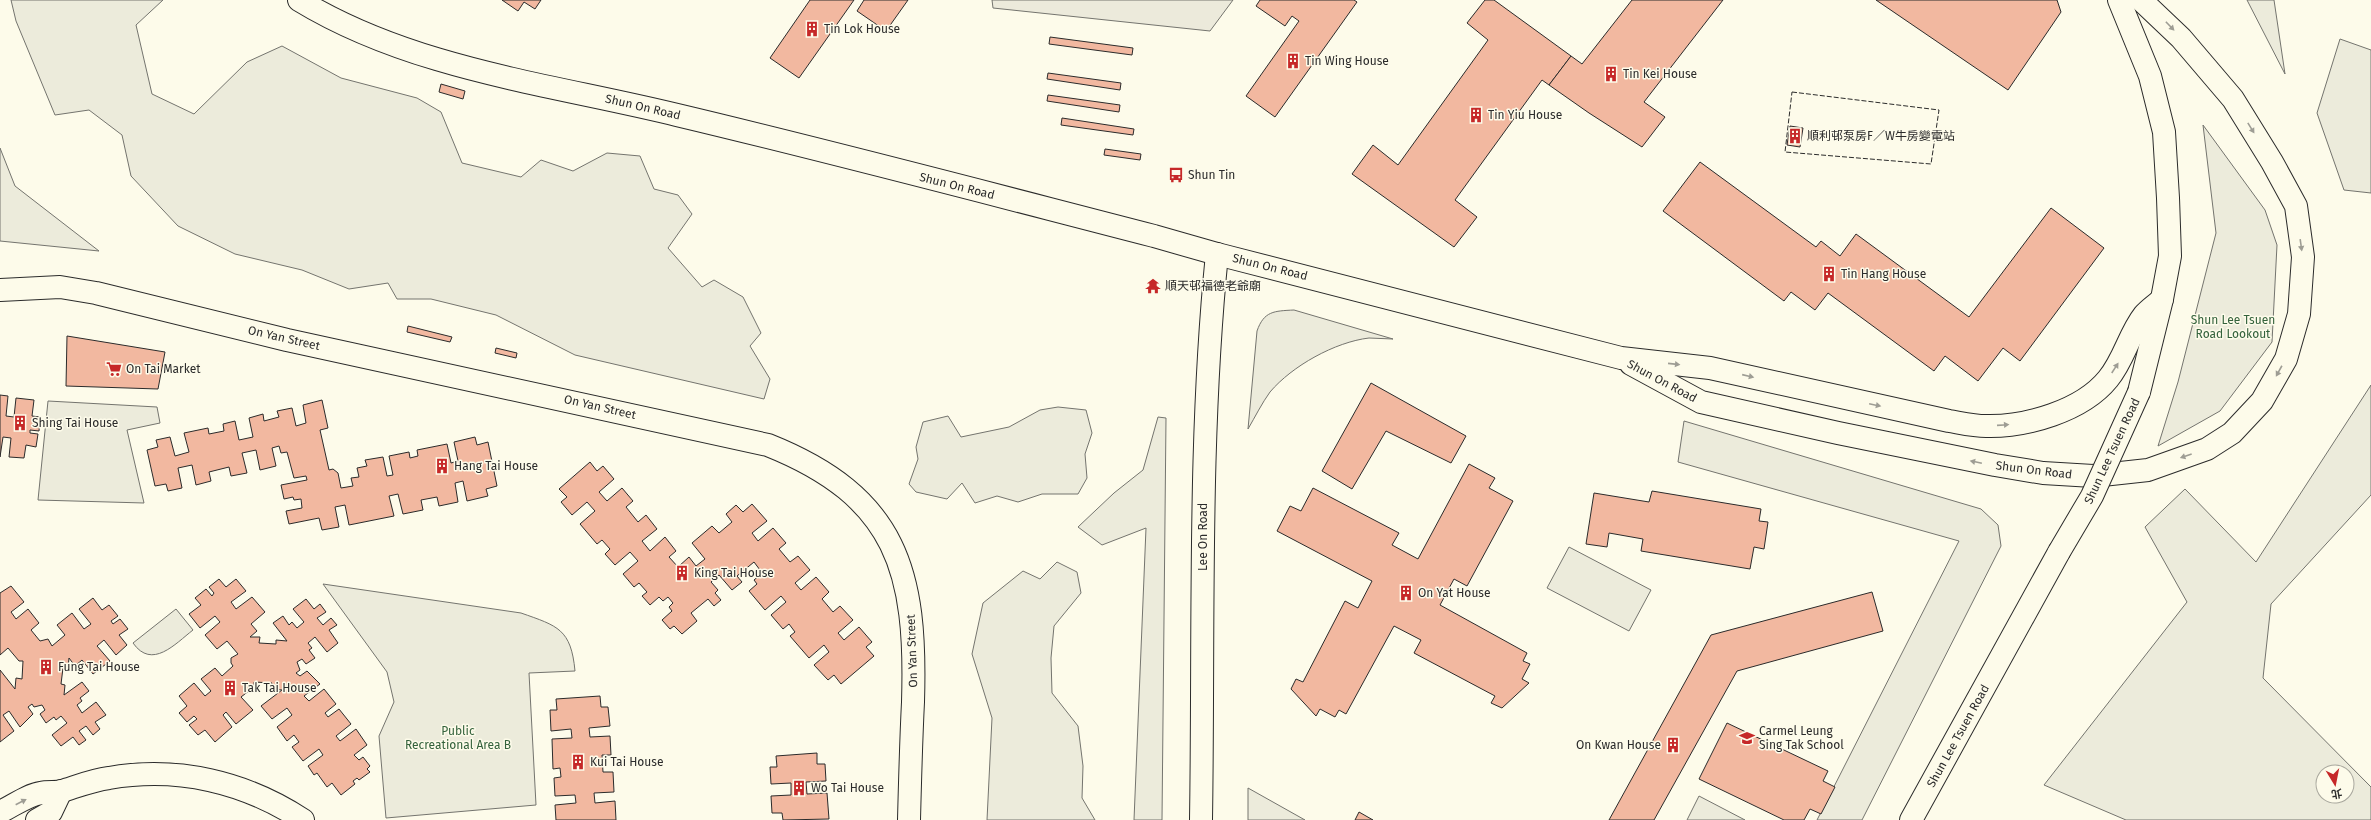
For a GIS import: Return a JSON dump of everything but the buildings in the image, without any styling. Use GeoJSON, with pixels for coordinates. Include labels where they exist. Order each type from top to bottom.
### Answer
{"type":"FeatureCollection","features":[{"type":"Feature","properties":{"kind":"street","name":"Shun On Road"},"geometry":{"type":"LineString","coordinates":[[299,0],[326,17],[373,37],[449,62],[678,115],[1154,236],[1217,254],[1621,358],[1710,368],[1949,421],[1985,426],[2017,424],[2045,417],[2069,407],[2095,392],[2108,379],[2122,358],[2144,314],[2162,299]]}},
{"type":"Feature","properties":{"kind":"street","name":"Shun Lee Tsuen Road"},"geometry":{"type":"LineString","coordinates":[[1911,820],[2059,552],[2092,496],[2139,392],[2162,299],[2170,256],[2164,132],[2150,76],[2119,0]]}},
{"type":"Feature","properties":{"kind":"street","name":"Shun On Road"},"geometry":{"type":"LineString","coordinates":[[1621,358],[1701,402],[1838,433],[1995,465],[2043,473],[2093,476],[2148,470],[2207,449],[2232,433],[2262,401],[2286,359],[2299,314],[2303,257],[2296,206],[2272,162],[2233,99],[2181,38],[2141,0]]}},
{"type":"Feature","properties":{"kind":"street","name":"Lee On Road"},"geometry":{"type":"LineString","coordinates":[[1201,820],[1203,460],[1209,330],[1217,254]]}},
{"type":"Feature","properties":{"kind":"street","name":"On Yan Street"},"geometry":{"type":"LineString","coordinates":[[0,290],[60,287],[96,293],[287,340],[768,445],[815,467],[851,492],[866,507],[888,538],[904,576],[910,607],[914,656],[909,820]]}},
{"type":"Feature","properties":{"kind":"street"},"geometry":{"type":"LineString","coordinates":[[0,812],[38,794],[61,791],[98,780],[128,775],[167,774],[197,777],[255,793],[282,806],[303,820]]}},
{"type":"Feature","properties":{"kind":"street"},"geometry":{"type":"LineString","coordinates":[[37,820],[51,812],[61,791]]}},
{"type":"Feature","properties":{"kind":"green space"},"geometry":{"type":"Polygon","coordinates":[[[11,0],[163,0],[136,25],[152,94],[194,114],[247,62],[282,46],[341,78],[417,98],[441,112],[462,163],[521,177],[541,160],[573,171],[607,153],[640,156],[654,189],[678,195],[692,214],[668,248],[702,287],[714,280],[743,297],[761,333],[750,346],[770,379],[764,399],[575,355],[496,315],[431,299],[397,299],[388,283],[349,289],[302,270],[235,254],[178,226],[131,176],[122,135],[89,110],[55,115],[16,21],[11,0]]]}},
{"type":"Feature","properties":{"kind":"green space"},"geometry":{"type":"Polygon","coordinates":[[[2247,0],[2274,0],[2285,74],[2247,0]]]}},
{"type":"Feature","properties":{"kind":"green space"},"geometry":{"type":"Polygon","coordinates":[[[2340,39],[2371,50],[2371,193],[2344,190],[2317,113],[2340,39]]]}},
{"type":"Feature","properties":{"kind":"green space","name":"Shun Lee Tsuen Road Lookout"},"geometry":{"type":"Polygon","coordinates":[[[2203,125],[2265,210],[2277,245],[2272,342],[2220,411],[2158,446],[2178,382],[2216,233],[2203,125]]]}},
{"type":"Feature","properties":{"kind":"green space"},"geometry":{"type":"Polygon","coordinates":[[[0,148],[15,186],[99,251],[0,241],[0,148]]]}},
{"type":"Feature","properties":{"kind":"green space"},"geometry":{"type":"Polygon","coordinates":[[[1294,310],[1393,339],[1369,338],[1342,344],[1302,365],[1279,382],[1270,392],[1248,429],[1257,331],[1263,319],[1271,313],[1294,310]]]}},
{"type":"Feature","properties":{"kind":"green space"},"geometry":{"type":"Polygon","coordinates":[[[2371,385],[2371,495],[2271,604],[2263,678],[2348,764],[2315,764],[2315,804],[2355,804],[2355,771],[2371,787],[2371,820],[2126,820],[2044,785],[2187,602],[2145,527],[2185,489],[2256,562],[2371,385]]]}},
{"type":"Feature","properties":{"kind":"green space"},"geometry":{"type":"Polygon","coordinates":[[[48,401],[157,407],[160,423],[127,430],[144,503],[38,500],[48,401]]]}},
{"type":"Feature","properties":{"kind":"green space"},"geometry":{"type":"Polygon","coordinates":[[[1058,407],[1086,410],[1092,433],[1085,454],[1087,478],[1078,494],[1042,494],[1018,502],[997,496],[975,503],[962,483],[947,499],[916,492],[909,484],[918,459],[916,447],[923,422],[948,416],[961,437],[1009,427],[1040,410],[1058,407]]]}},
{"type":"Feature","properties":{"kind":"green space"},"geometry":{"type":"Polygon","coordinates":[[[1158,417],[1166,418],[1162,820],[1134,820],[1146,528],[1102,545],[1078,527],[1114,493],[1143,470],[1158,417]]]}},
{"type":"Feature","properties":{"kind":"green space"},"geometry":{"type":"Polygon","coordinates":[[[1684,421],[1981,509],[1998,525],[2001,546],[1862,820],[1817,820],[1959,541],[1678,462],[1684,421]]]}},
{"type":"Feature","properties":{"kind":"green space"},"geometry":{"type":"Polygon","coordinates":[[[1569,547],[1651,590],[1629,631],[1547,588],[1569,547]]]}},
{"type":"Feature","properties":{"kind":"green space"},"geometry":{"type":"Polygon","coordinates":[[[1057,562],[1077,572],[1081,593],[1054,626],[1051,658],[1052,693],[1078,726],[1083,766],[1082,798],[1095,820],[987,820],[992,718],[972,654],[983,603],[1023,571],[1040,579],[1057,562]]]}},
{"type":"Feature","properties":{"kind":"green space","name":"Public Recreational Area B"},"geometry":{"type":"Polygon","coordinates":[[[323,584],[521,613],[553,626],[560,631],[570,646],[575,671],[529,673],[536,805],[386,818],[379,736],[394,702],[387,672],[323,584]]]}},
{"type":"Feature","properties":{"kind":"green space"},"geometry":{"type":"Polygon","coordinates":[[[176,609],[193,630],[163,652],[148,654],[140,651],[133,643],[176,609]]]}},
{"type":"Feature","properties":{"kind":"green space"},"geometry":{"type":"Polygon","coordinates":[[[1248,788],[1305,820],[1248,820],[1248,788]]]}},
{"type":"Feature","properties":{"kind":"green space"},"geometry":{"type":"Polygon","coordinates":[[[1699,796],[1745,820],[1687,820],[1699,796]]]}},
{"type":"Feature","properties":{"kind":"shaded area"},"geometry":{"type":"Polygon","coordinates":[[[992,0],[1233,0],[1210,31],[993,8],[992,0]]]}},
{"type":"Feature","properties":{"kind":"fence"},"geometry":{"type":"LineString","coordinates":[[1792,92],[1939,110],[1931,164],[1785,152],[1792,92]]}},
{"type":"Feature","properties":{"kind":"place","name":"Tin Lok House"},"geometry":{"type":"Point","coordinates":[812,29]}},
{"type":"Feature","properties":{"kind":"place","name":"Tin Wing House"},"geometry":{"type":"Point","coordinates":[1293,61]}},
{"type":"Feature","properties":{"kind":"place","name":"Tin Kei House"},"geometry":{"type":"Point","coordinates":[1611,74]}},
{"type":"Feature","properties":{"kind":"place","name":"Tin Yiu House"},"geometry":{"type":"Point","coordinates":[1476,115]}},
{"type":"Feature","properties":{"kind":"place","name":"順利邨泵房F／W牛房變電站"},"geometry":{"type":"Point","coordinates":[1795,136]}},
{"type":"Feature","properties":{"kind":"place","name":"Shun Tin"},"geometry":{"type":"Point","coordinates":[1176,175]}},
{"type":"Feature","properties":{"kind":"place","name":"Tin Hang House"},"geometry":{"type":"Point","coordinates":[1829,274]}},
{"type":"Feature","properties":{"kind":"place","name":"順天邨福德老爺廟"},"geometry":{"type":"Point","coordinates":[1153,286]}},
{"type":"Feature","properties":{"kind":"place","name":"On Tai Market"},"geometry":{"type":"Point","coordinates":[114,369]}},
{"type":"Feature","properties":{"kind":"place","name":"Shing Tai House"},"geometry":{"type":"Point","coordinates":[20,423]}},
{"type":"Feature","properties":{"kind":"place","name":"Hang Tai House"},"geometry":{"type":"Point","coordinates":[442,466]}},
{"type":"Feature","properties":{"kind":"place","name":"King Tai House"},"geometry":{"type":"Point","coordinates":[682,573]}},
{"type":"Feature","properties":{"kind":"place","name":"On Yat House"},"geometry":{"type":"Point","coordinates":[1406,593]}},
{"type":"Feature","properties":{"kind":"place","name":"Fung Tai House"},"geometry":{"type":"Point","coordinates":[46,667]}},
{"type":"Feature","properties":{"kind":"place","name":"Tak Tai House"},"geometry":{"type":"Point","coordinates":[230,688]}},
{"type":"Feature","properties":{"kind":"place","name":"Carmel Leung Sing Tak School"},"geometry":{"type":"Point","coordinates":[1747,738]}},
{"type":"Feature","properties":{"kind":"place","name":"On Kwan House"},"geometry":{"type":"Point","coordinates":[1673,745]}},
{"type":"Feature","properties":{"kind":"place","name":"Kui Tai House"},"geometry":{"type":"Point","coordinates":[578,762]}},
{"type":"Feature","properties":{"kind":"place","name":"Wo Tai House"},"geometry":{"type":"Point","coordinates":[799,788]}}]}
